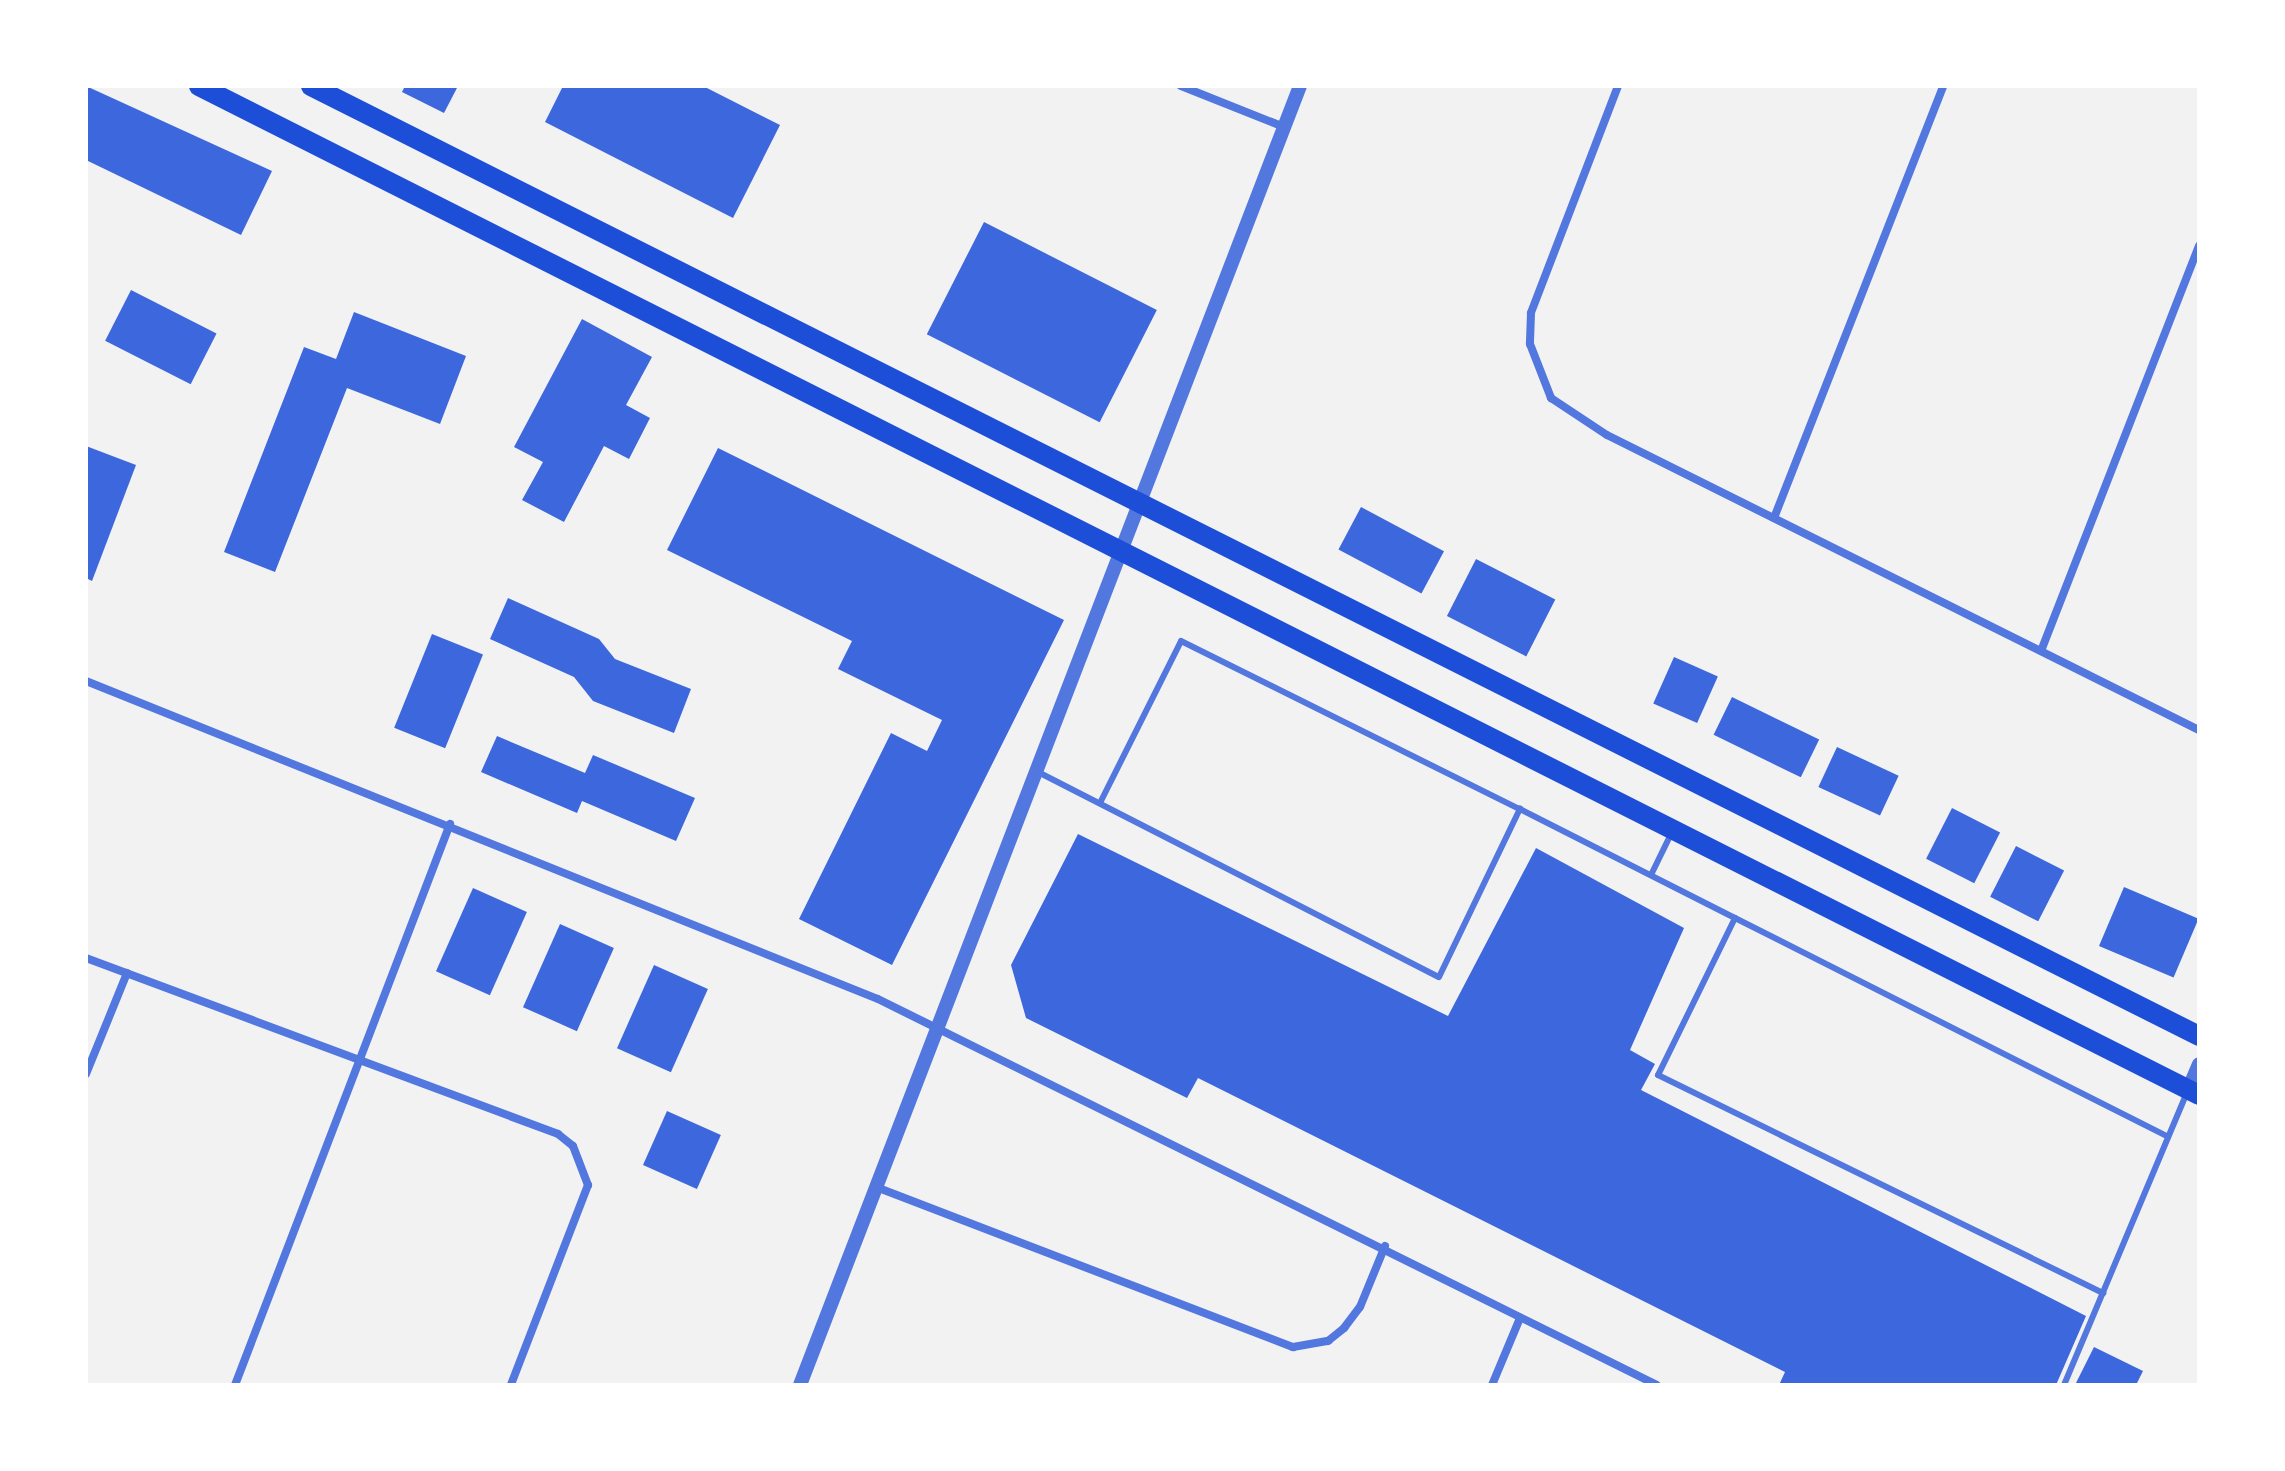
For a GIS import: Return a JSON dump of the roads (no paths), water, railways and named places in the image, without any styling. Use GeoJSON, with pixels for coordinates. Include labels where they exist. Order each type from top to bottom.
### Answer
{"type":"FeatureCollection","features":[{"type":"Feature","properties":{"kind":"highway"},"geometry":{"type":"LineString","coordinates":[[199,86],[2194,1093]]}},
{"type":"Feature","properties":{"kind":"highway"},"geometry":{"type":"LineString","coordinates":[[311,86],[1137,505],[2199,1036]]}},
{"type":"Feature","properties":{"kind":"street"},"geometry":{"type":"LineString","coordinates":[[1181,86],[1284,127]]}},
{"type":"Feature","properties":{"kind":"street"},"geometry":{"type":"LineString","coordinates":[[800,1385],[1300,86]]}},
{"type":"Feature","properties":{"kind":"street"},"geometry":{"type":"LineString","coordinates":[[1618,86],[1531,313],[1530,344],[1551,398],[1607,435],[2199,730]]}},
{"type":"Feature","properties":{"kind":"street"},"geometry":{"type":"LineString","coordinates":[[1774,518],[1943,86]]}},
{"type":"Feature","properties":{"kind":"street"},"geometry":{"type":"LineString","coordinates":[[2041,651],[2199,246]]}},
{"type":"Feature","properties":{"kind":"street"},"geometry":{"type":"LineString","coordinates":[[86,681],[450,824],[878,999],[1385,1246],[1520,1318],[1657,1385]]}},
{"type":"Feature","properties":{"kind":"street"},"geometry":{"type":"LineString","coordinates":[[235,1385],[450,824]]}},
{"type":"Feature","properties":{"kind":"street"},"geometry":{"type":"LineString","coordinates":[[86,958],[558,1134],[580,1156],[588,1185],[511,1385]]}},
{"type":"Feature","properties":{"kind":"street"},"geometry":{"type":"LineString","coordinates":[[86,1074],[127,973]]}},
{"type":"Feature","properties":{"kind":"street"},"geometry":{"type":"LineString","coordinates":[[2194,1093],[2199,1064]]}},
{"type":"Feature","properties":{"kind":"street"},"geometry":{"type":"LineString","coordinates":[[876,1187],[1293,1347],[1328,1341],[1344,1328],[1360,1307],[1385,1246]]}},
{"type":"Feature","properties":{"kind":"street"},"geometry":{"type":"LineString","coordinates":[[1492,1385],[1520,1318]]}},
{"type":"Feature","properties":{"kind":"lane"},"geometry":{"type":"LineString","coordinates":[[1100,803],[1181,641],[2168,1137]]}},
{"type":"Feature","properties":{"kind":"lane"},"geometry":{"type":"LineString","coordinates":[[1035,770],[1439,977],[1520,809]]}},
{"type":"Feature","properties":{"kind":"lane"},"geometry":{"type":"LineString","coordinates":[[1651,875],[1672,830]]}},
{"type":"Feature","properties":{"kind":"lane"},"geometry":{"type":"LineString","coordinates":[[1735,918],[1658,1075],[2103,1293]]}},
{"type":"Feature","properties":{"kind":"lane"},"geometry":{"type":"LineString","coordinates":[[2064,1385],[2168,1137],[2194,1093]]}}]}
